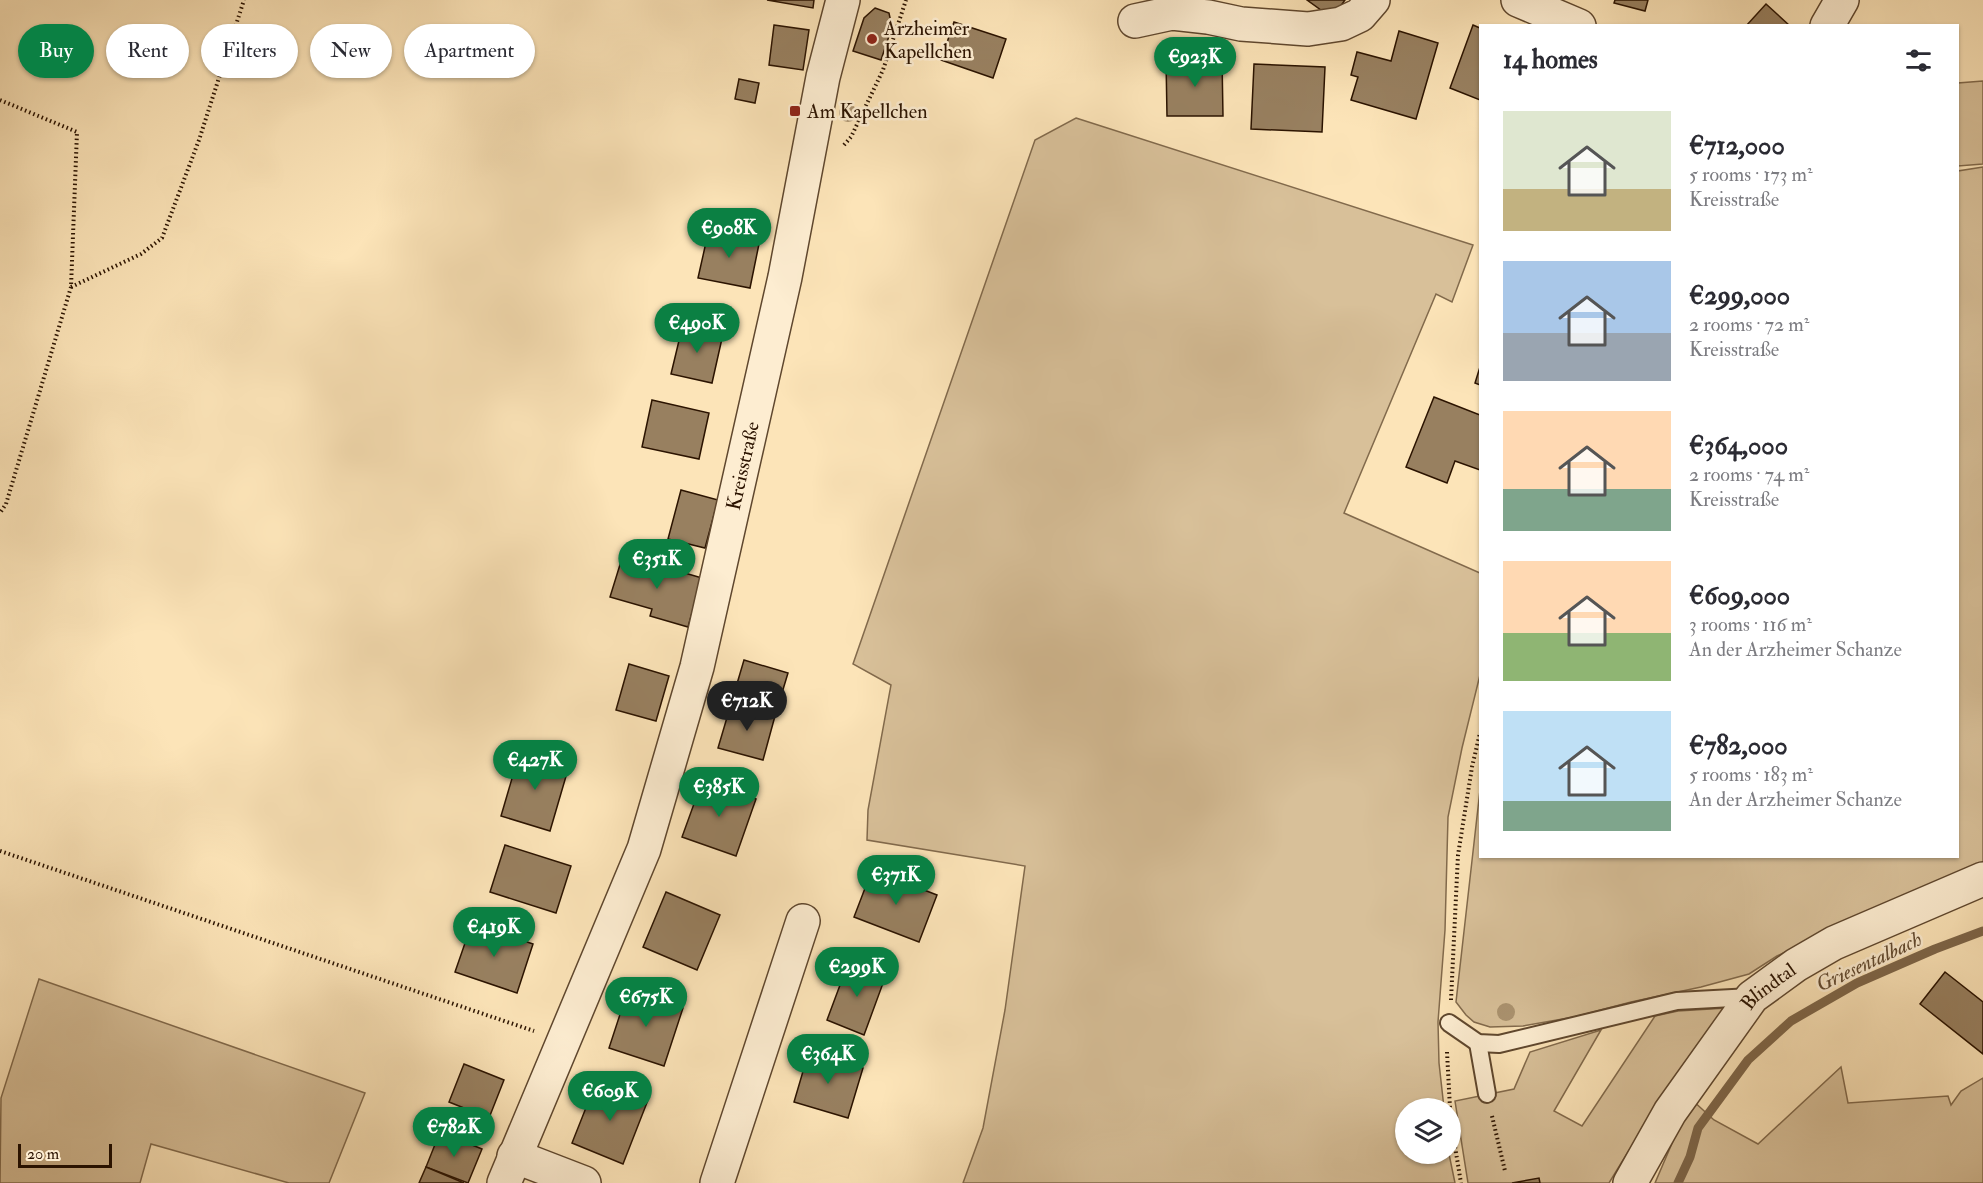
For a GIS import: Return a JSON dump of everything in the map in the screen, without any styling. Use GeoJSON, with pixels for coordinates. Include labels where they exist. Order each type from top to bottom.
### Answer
{"type":"FeatureCollection","features":[{"type":"Feature","properties":{"kind":"street","name":"Kreisstraße"},"geometry":{"type":"LineString","coordinates":[[509,1170],[644,849],[697,668],[785,277],[823,77],[843,0]]}},
{"type":"Feature","properties":{"kind":"street"},"geometry":{"type":"LineString","coordinates":[[1135,21],[1172,13],[1241,24],[1308,28],[1341,24],[1360,15],[1372,0]]}},
{"type":"Feature","properties":{"kind":"street"},"geometry":{"type":"LineString","coordinates":[[1518,0],[1574,24]]}},
{"type":"Feature","properties":{"kind":"street"},"geometry":{"type":"LineString","coordinates":[[1828,24],[1842,0]]}},
{"type":"Feature","properties":{"kind":"street","name":"Blindtal"},"geometry":{"type":"LineString","coordinates":[[1630,1183],[1670,1112],[1752,997],[1797,965],[1834,943],[1983,879]]}},
{"type":"Feature","properties":{"kind":"street"},"geometry":{"type":"LineString","coordinates":[[717,1183],[803,921]]}},
{"type":"Feature","properties":{"kind":"street"},"geometry":{"type":"LineString","coordinates":[[509,1170],[584,1183]]}},
{"type":"Feature","properties":{"kind":"lane"},"geometry":{"type":"LineString","coordinates":[[1449,1023],[1478,1043],[1499,1044],[1677,1001],[1752,997]]}},
{"type":"Feature","properties":{"kind":"lane"},"geometry":{"type":"LineString","coordinates":[[1478,1043],[1487,1094]]}},
{"type":"Feature","properties":{"kind":"path"},"geometry":{"type":"LineString","coordinates":[[71,287],[141,254],[162,238],[199,140],[244,0]]}},
{"type":"Feature","properties":{"kind":"path"},"geometry":{"type":"LineString","coordinates":[[805,172],[836,155],[851,137],[883,70],[906,0]]}},
{"type":"Feature","properties":{"kind":"path"},"geometry":{"type":"LineString","coordinates":[[0,100],[77,132],[71,287],[6,504],[0,513]]}},
{"type":"Feature","properties":{"kind":"path"},"geometry":{"type":"LineString","coordinates":[[1449,1098],[1447,1054],[1458,855],[1479,737]]}},
{"type":"Feature","properties":{"kind":"path"},"geometry":{"type":"LineString","coordinates":[[0,851],[562,1041]]}},
{"type":"Feature","properties":{"kind":"path"},"geometry":{"type":"LineString","coordinates":[[1487,1094],[1505,1171]]}},
{"type":"Feature","properties":{"kind":"path"},"geometry":{"type":"LineString","coordinates":[[1458,1164],[1461,1183]]}},
{"type":"Feature","properties":{"kind":"shaded area"},"geometry":{"type":"Polygon","coordinates":[[[1983,81],[1983,164],[1959,166],[1959,83],[1983,81]]]}},
{"type":"Feature","properties":{"kind":"shaded area"},"geometry":{"type":"Polygon","coordinates":[[[1076,118],[1473,245],[1452,302],[1436,294],[1344,513],[1479,573],[1479,679],[1448,817],[1445,930],[1438,1022],[1443,1098],[1395,1098],[1395,1164],[1451,1164],[1455,1183],[963,1183],[983,1128],[1005,1010],[1025,866],[867,840],[868,810],[891,685],[853,664],[1035,140],[1076,118]]]}},
{"type":"Feature","properties":{"kind":"shaded area"},"geometry":{"type":"Polygon","coordinates":[[[1983,167],[1983,865],[1831,930],[1777,956],[1749,974],[1574,1017],[1523,1026],[1490,1027],[1474,1022],[1456,1002],[1479,799],[1479,858],[1959,858],[1959,171],[1983,167]]]}},
{"type":"Feature","properties":{"kind":"shaded area"},"geometry":{"type":"Polygon","coordinates":[[[39,979],[365,1093],[329,1183],[289,1183],[151,1144],[140,1183],[0,1183],[1,1098],[39,979]]]}},
{"type":"Feature","properties":{"kind":"shaded area"},"geometry":{"type":"Polygon","coordinates":[[[1727,1008],[1609,1183],[1468,1183],[1461,1139],[1461,1100],[1514,1089],[1530,1052],[1601,1030],[1554,1111],[1582,1126],[1655,1016],[1678,1011],[1727,1008]]]}},
{"type":"Feature","properties":{"kind":"shaded area"},"geometry":{"type":"Polygon","coordinates":[[[1841,1067],[1848,1103],[1948,1096],[1951,1105],[1961,1091],[1983,1078],[1983,1183],[1655,1183],[1691,1099],[1714,1120],[1758,1144],[1841,1067]]]}},
{"type":"Feature","properties":{"kind":"building"},"geometry":{"type":"Polygon","coordinates":[[[767,0],[814,0],[813,8],[767,0]]]}},
{"type":"Feature","properties":{"kind":"building"},"geometry":{"type":"Polygon","coordinates":[[[1307,0],[1345,0],[1332,18],[1307,0]]]}},
{"type":"Feature","properties":{"kind":"building"},"geometry":{"type":"Polygon","coordinates":[[[1615,0],[1648,0],[1645,11],[1614,3],[1615,0]]]}},
{"type":"Feature","properties":{"kind":"building"},"geometry":{"type":"Polygon","coordinates":[[[1766,4],[1788,24],[1748,24],[1766,4]]]}},
{"type":"Feature","properties":{"kind":"building","name":"Arzheimer Kapellchen"},"geometry":{"type":"Polygon","coordinates":[[[875,8],[889,13],[892,27],[881,60],[853,51],[864,18],[875,8]]]}},
{"type":"Feature","properties":{"kind":"building"},"geometry":{"type":"Polygon","coordinates":[[[954,22],[1006,39],[993,78],[941,60],[954,22]]]}},
{"type":"Feature","properties":{"kind":"building"},"geometry":{"type":"Polygon","coordinates":[[[774,25],[809,30],[803,70],[769,65],[774,25]]]}},
{"type":"Feature","properties":{"kind":"building"},"geometry":{"type":"Polygon","coordinates":[[[1473,25],[1479,28],[1479,100],[1450,88],[1473,25]]]}},
{"type":"Feature","properties":{"kind":"building"},"geometry":{"type":"Polygon","coordinates":[[[1399,31],[1438,43],[1416,119],[1351,100],[1358,77],[1351,75],[1357,52],[1391,61],[1399,31]]]}},
{"type":"Feature","properties":{"kind":"building"},"geometry":{"type":"Polygon","coordinates":[[[1166,59],[1222,59],[1223,116],[1167,116],[1166,59]]]}},
{"type":"Feature","properties":{"kind":"building"},"geometry":{"type":"Polygon","coordinates":[[[1254,64],[1325,67],[1322,132],[1251,129],[1254,64]]]}},
{"type":"Feature","properties":{"kind":"building"},"geometry":{"type":"Polygon","coordinates":[[[739,79],[759,83],[755,103],[735,99],[739,79]]]}},
{"type":"Feature","properties":{"kind":"building"},"geometry":{"type":"Polygon","coordinates":[[[709,229],[760,239],[750,288],[698,278],[709,229]]]}},
{"type":"Feature","properties":{"kind":"building"},"geometry":{"type":"Polygon","coordinates":[[[683,324],[723,334],[712,383],[671,374],[683,324]]]}},
{"type":"Feature","properties":{"kind":"building"},"geometry":{"type":"Polygon","coordinates":[[[1479,370],[1479,385],[1475,383],[1479,370]]]}},
{"type":"Feature","properties":{"kind":"building"},"geometry":{"type":"Polygon","coordinates":[[[1434,397],[1479,415],[1479,470],[1455,461],[1447,483],[1406,467],[1434,397]]]}},
{"type":"Feature","properties":{"kind":"building"},"geometry":{"type":"Polygon","coordinates":[[[652,400],[709,413],[699,459],[642,447],[652,400]]]}},
{"type":"Feature","properties":{"kind":"building"},"geometry":{"type":"Polygon","coordinates":[[[681,490],[718,500],[705,548],[668,539],[681,490]]]}},
{"type":"Feature","properties":{"kind":"building"},"geometry":{"type":"Polygon","coordinates":[[[623,555],[702,578],[688,627],[650,616],[652,609],[610,597],[623,555]]]}},
{"type":"Feature","properties":{"kind":"building"},"geometry":{"type":"Polygon","coordinates":[[[744,660],[788,673],[775,716],[731,704],[744,660]]]}},
{"type":"Feature","properties":{"kind":"building"},"geometry":{"type":"Polygon","coordinates":[[[629,664],[669,676],[656,721],[616,710],[629,664]]]}},
{"type":"Feature","properties":{"kind":"building"},"geometry":{"type":"Polygon","coordinates":[[[731,704],[775,716],[763,760],[718,748],[731,704]]]}},
{"type":"Feature","properties":{"kind":"building"},"geometry":{"type":"Polygon","coordinates":[[[520,751],[569,766],[550,831],[501,816],[520,751]]]}},
{"type":"Feature","properties":{"kind":"building"},"geometry":{"type":"Polygon","coordinates":[[[703,779],[756,799],[736,856],[682,837],[703,779]]]}},
{"type":"Feature","properties":{"kind":"building"},"geometry":{"type":"Polygon","coordinates":[[[505,845],[571,866],[556,913],[490,892],[505,845]]]}},
{"type":"Feature","properties":{"kind":"building"},"geometry":{"type":"Polygon","coordinates":[[[872,870],[937,895],[919,942],[854,917],[872,870]]]}},
{"type":"Feature","properties":{"kind":"building"},"geometry":{"type":"Polygon","coordinates":[[[666,892],[720,915],[697,970],[643,947],[666,892]]]}},
{"type":"Feature","properties":{"kind":"building"},"geometry":{"type":"Polygon","coordinates":[[[472,923],[533,944],[517,993],[455,972],[472,923]]]}},
{"type":"Feature","properties":{"kind":"building"},"geometry":{"type":"Polygon","coordinates":[[[849,961],[886,975],[864,1035],[827,1020],[849,961]]]}},
{"type":"Feature","properties":{"kind":"building"},"geometry":{"type":"Polygon","coordinates":[[[1945,972],[1983,1002],[1983,1054],[1920,1004],[1945,972]]]}},
{"type":"Feature","properties":{"kind":"building"},"geometry":{"type":"Polygon","coordinates":[[[628,990],[683,1008],[664,1066],[609,1048],[628,990]]]}},
{"type":"Feature","properties":{"kind":"building"},"geometry":{"type":"Polygon","coordinates":[[[809,1051],[863,1068],[848,1118],[794,1102],[809,1051]]]}},
{"type":"Feature","properties":{"kind":"building"},"geometry":{"type":"Polygon","coordinates":[[[464,1064],[504,1080],[489,1118],[449,1102],[464,1064]]]}},
{"type":"Feature","properties":{"kind":"building"},"geometry":{"type":"Polygon","coordinates":[[[597,1080],[648,1100],[623,1164],[572,1143],[597,1080]]]}},
{"type":"Feature","properties":{"kind":"building"},"geometry":{"type":"Polygon","coordinates":[[[440,1132],[482,1149],[468,1183],[426,1167],[440,1132]]]}},
{"type":"Feature","properties":{"kind":"building"},"geometry":{"type":"Polygon","coordinates":[[[426,1167],[464,1183],[419,1183],[426,1167]]]}},
{"type":"Feature","properties":{"kind":"building"},"geometry":{"type":"Polygon","coordinates":[[[1539,1178],[1540,1183],[1512,1183],[1539,1178]]]}},
{"type":"Feature","properties":{"kind":"waterway","name":"Griesentalbach"},"geometry":{"type":"LineString","coordinates":[[1678,1183],[1690,1157],[1698,1128],[1748,1060],[1791,1021],[1857,983],[1983,931]]}},
{"type":"Feature","properties":{"kind":"place","name":"Arzheimer Kapellchen"},"geometry":{"type":"Point","coordinates":[872,39]}},
{"type":"Feature","properties":{"kind":"place","name":"Am Kapellchen"},"geometry":{"type":"Point","coordinates":[795,111]}}]}
